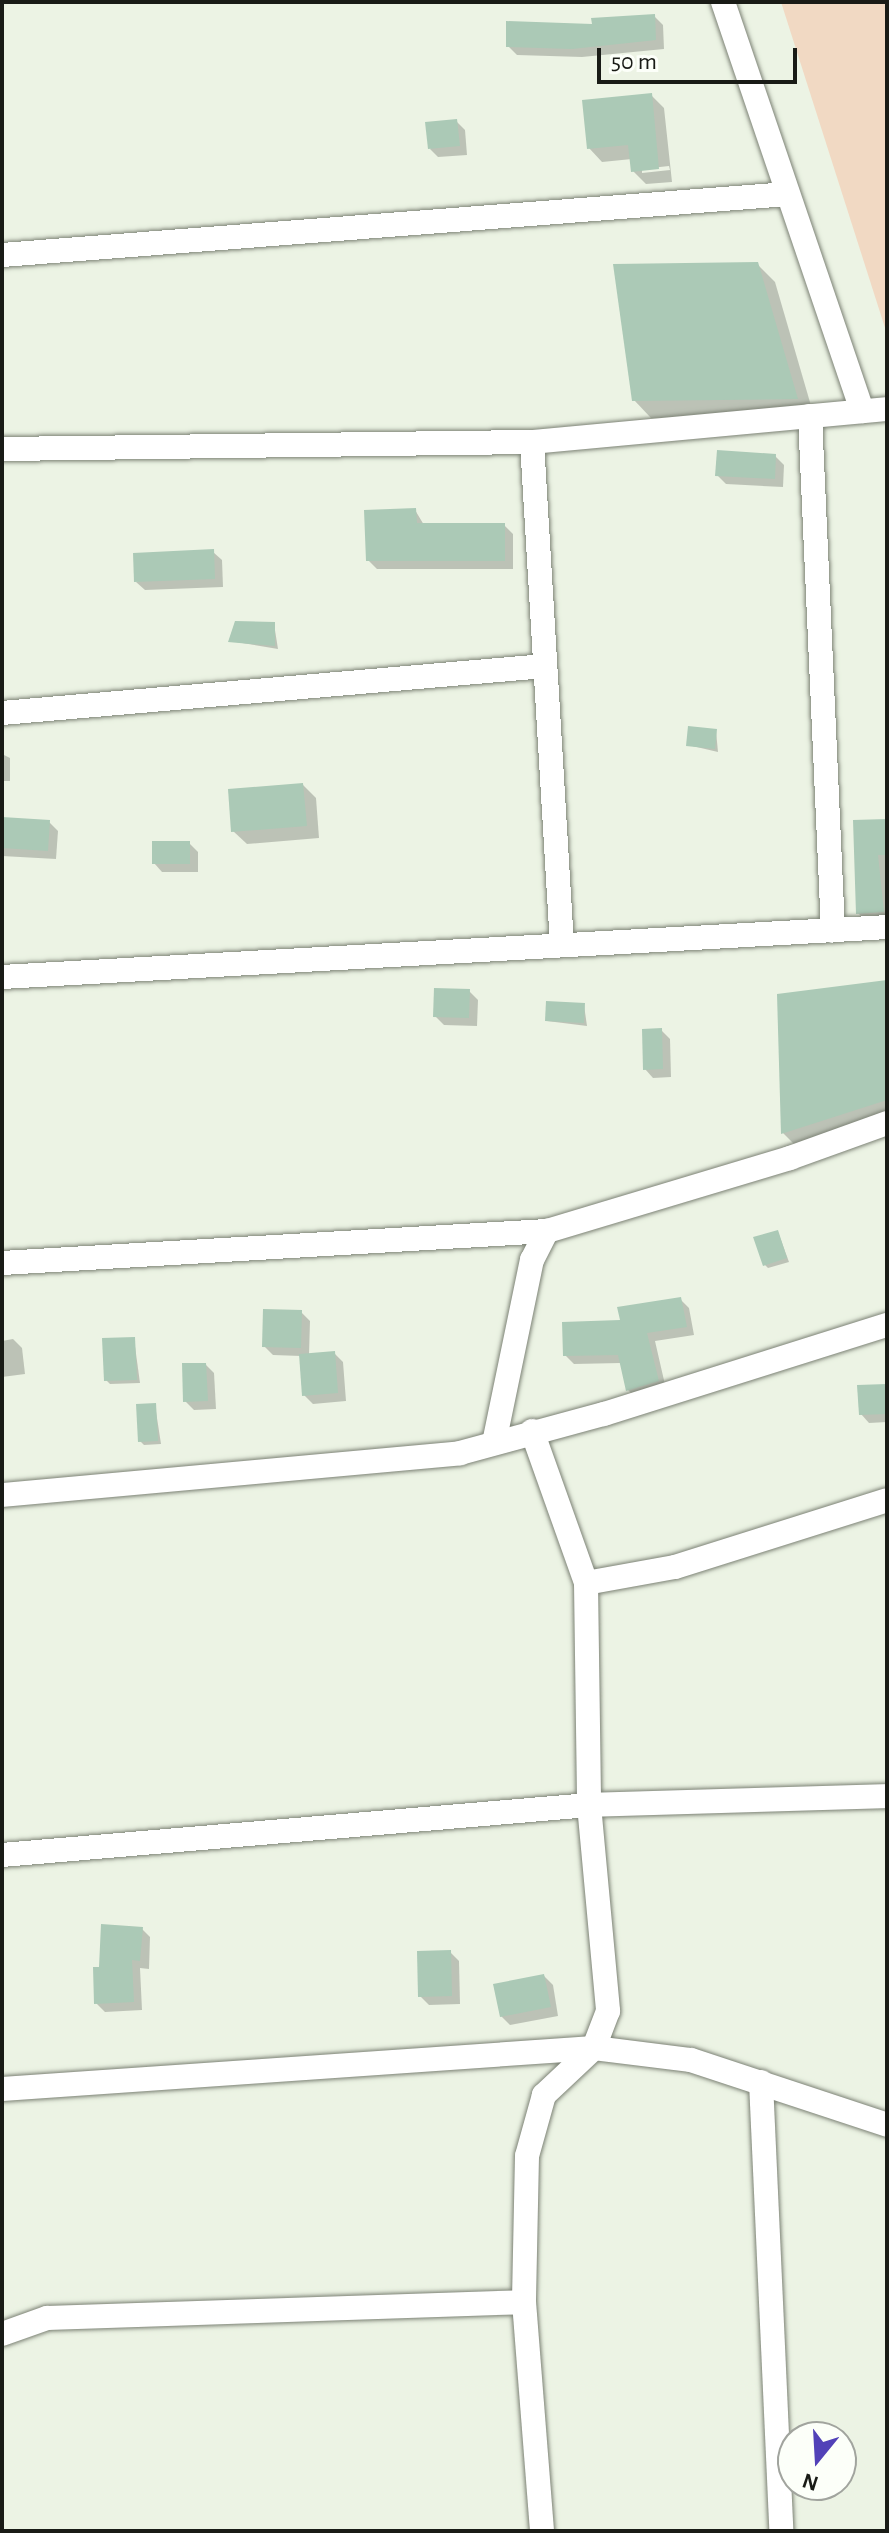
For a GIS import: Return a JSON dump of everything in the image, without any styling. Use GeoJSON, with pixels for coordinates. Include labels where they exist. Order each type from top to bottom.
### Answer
{"type":"FeatureCollection","features":[{"type":"Feature","properties":{"kind":"street"},"geometry":{"type":"LineString","coordinates":[[723,2],[862,411]]}},
{"type":"Feature","properties":{"kind":"street"},"geometry":{"type":"LineString","coordinates":[[2,255],[788,194]]}},
{"type":"Feature","properties":{"kind":"street"},"geometry":{"type":"LineString","coordinates":[[2,449],[532,442],[887,409]]}},
{"type":"Feature","properties":{"kind":"street"},"geometry":{"type":"LineString","coordinates":[[810,416],[833,930]]}},
{"type":"Feature","properties":{"kind":"street"},"geometry":{"type":"LineString","coordinates":[[532,442],[562,945]]}},
{"type":"Feature","properties":{"kind":"street"},"geometry":{"type":"LineString","coordinates":[[2,713],[545,666]]}},
{"type":"Feature","properties":{"kind":"street"},"geometry":{"type":"LineString","coordinates":[[2,977],[887,927]]}},
{"type":"Feature","properties":{"kind":"street"},"geometry":{"type":"LineString","coordinates":[[2,1263],[547,1231],[790,1158],[887,1123]]}},
{"type":"Feature","properties":{"kind":"street"},"geometry":{"type":"LineString","coordinates":[[494,1443],[532,1260],[547,1231]]}},
{"type":"Feature","properties":{"kind":"street"},"geometry":{"type":"LineString","coordinates":[[2,1495],[460,1453],[532,1431],[604,1414],[887,1325]]}},
{"type":"Feature","properties":{"kind":"street"},"geometry":{"type":"LineString","coordinates":[[532,1431],[586,1583],[589,1805],[608,2011],[594,2048],[544,2095],[532,2141],[524,2302],[542,2531]]}},
{"type":"Feature","properties":{"kind":"street"},"geometry":{"type":"LineString","coordinates":[[586,1583],[675,1567],[887,1500]]}},
{"type":"Feature","properties":{"kind":"street"},"geometry":{"type":"LineString","coordinates":[[2,1855],[589,1805],[887,1796]]}},
{"type":"Feature","properties":{"kind":"street"},"geometry":{"type":"LineString","coordinates":[[2,2089],[594,2048],[691,2060],[887,2125]]}},
{"type":"Feature","properties":{"kind":"street"},"geometry":{"type":"LineString","coordinates":[[761,2082],[781,2531]]}},
{"type":"Feature","properties":{"kind":"street"},"geometry":{"type":"LineString","coordinates":[[2,2334],[47,2318],[524,2302]]}},
{"type":"Feature","properties":{"kind":"shaded area"},"geometry":{"type":"Polygon","coordinates":[[[781,2],[887,2],[887,331],[886,331],[781,2]]]}},
{"type":"Feature","properties":{"kind":"building"},"geometry":{"type":"Polygon","coordinates":[[[655,14],[656,40],[572,49],[506,47],[506,21],[592,24],[591,18],[655,14]]]}},
{"type":"Feature","properties":{"kind":"building"},"geometry":{"type":"Polygon","coordinates":[[[652,93],[659,169],[631,172],[628,145],[587,149],[582,100],[652,93]]]}},
{"type":"Feature","properties":{"kind":"building"},"geometry":{"type":"Polygon","coordinates":[[[457,119],[460,146],[428,149],[425,122],[457,119]]]}},
{"type":"Feature","properties":{"kind":"building"},"geometry":{"type":"Polygon","coordinates":[[[758,262],[798,399],[632,401],[613,264],[758,262]]]}},
{"type":"Feature","properties":{"kind":"building"},"geometry":{"type":"Polygon","coordinates":[[[717,450],[776,454],[775,479],[715,476],[717,450]]]}},
{"type":"Feature","properties":{"kind":"building"},"geometry":{"type":"Polygon","coordinates":[[[416,508],[417,523],[505,523],[505,561],[366,561],[364,510],[416,508]]]}},
{"type":"Feature","properties":{"kind":"building"},"geometry":{"type":"Polygon","coordinates":[[[214,549],[215,579],[134,582],[133,553],[214,549]]]}},
{"type":"Feature","properties":{"kind":"building"},"geometry":{"type":"Polygon","coordinates":[[[235,621],[275,622],[275,646],[228,642],[235,621]]]}},
{"type":"Feature","properties":{"kind":"building"},"geometry":{"type":"Polygon","coordinates":[[[688,726],[717,729],[715,749],[686,746],[688,726]]]}},
{"type":"Feature","properties":{"kind":"building"},"geometry":{"type":"Polygon","coordinates":[[[303,783],[307,826],[231,832],[228,789],[303,783]]]}},
{"type":"Feature","properties":{"kind":"building"},"geometry":{"type":"Polygon","coordinates":[[[2,817],[50,820],[48,851],[2,848],[2,817]]]}},
{"type":"Feature","properties":{"kind":"building"},"geometry":{"type":"Polygon","coordinates":[[[887,819],[887,855],[878,855],[884,912],[856,914],[853,820],[887,819]]]}},
{"type":"Feature","properties":{"kind":"building"},"geometry":{"type":"Polygon","coordinates":[[[152,841],[190,841],[190,864],[152,864],[152,841]]]}},
{"type":"Feature","properties":{"kind":"building"},"geometry":{"type":"Polygon","coordinates":[[[887,980],[887,1100],[781,1134],[777,994],[887,980]]]}},
{"type":"Feature","properties":{"kind":"building"},"geometry":{"type":"Polygon","coordinates":[[[434,988],[470,989],[469,1018],[433,1017],[434,988]]]}},
{"type":"Feature","properties":{"kind":"building"},"geometry":{"type":"Polygon","coordinates":[[[546,1001],[585,1003],[584,1023],[545,1021],[546,1001]]]}},
{"type":"Feature","properties":{"kind":"building"},"geometry":{"type":"Polygon","coordinates":[[[662,1028],[663,1069],[643,1070],[642,1029],[662,1028]]]}},
{"type":"Feature","properties":{"kind":"building"},"geometry":{"type":"Polygon","coordinates":[[[778,1230],[787,1258],[763,1266],[753,1237],[778,1230]]]}},
{"type":"Feature","properties":{"kind":"building"},"geometry":{"type":"Polygon","coordinates":[[[681,1297],[687,1327],[647,1333],[659,1381],[626,1391],[618,1355],[563,1356],[562,1322],[620,1320],[617,1307],[681,1297]]]}},
{"type":"Feature","properties":{"kind":"building"},"geometry":{"type":"Polygon","coordinates":[[[263,1309],[302,1310],[301,1348],[262,1347],[263,1309]]]}},
{"type":"Feature","properties":{"kind":"building"},"geometry":{"type":"Polygon","coordinates":[[[135,1337],[137,1380],[104,1381],[102,1338],[135,1337]]]}},
{"type":"Feature","properties":{"kind":"building"},"geometry":{"type":"Polygon","coordinates":[[[335,1351],[338,1393],[302,1396],[299,1354],[335,1351]]]}},
{"type":"Feature","properties":{"kind":"building"},"geometry":{"type":"Polygon","coordinates":[[[182,1363],[206,1363],[208,1401],[183,1402],[182,1363]]]}},
{"type":"Feature","properties":{"kind":"building"},"geometry":{"type":"Polygon","coordinates":[[[887,1384],[887,1414],[859,1415],[857,1385],[887,1384]]]}},
{"type":"Feature","properties":{"kind":"building"},"geometry":{"type":"Polygon","coordinates":[[[156,1403],[158,1441],[138,1442],[136,1404],[156,1403]]]}},
{"type":"Feature","properties":{"kind":"building"},"geometry":{"type":"Polygon","coordinates":[[[101,1924],[143,1927],[140,1961],[132,1960],[134,2002],[94,2004],[93,1967],[99,1967],[101,1924]]]}},
{"type":"Feature","properties":{"kind":"building"},"geometry":{"type":"Polygon","coordinates":[[[451,1950],[452,1996],[418,1997],[417,1951],[451,1950]]]}},
{"type":"Feature","properties":{"kind":"building"},"geometry":{"type":"Polygon","coordinates":[[[544,1974],[551,2007],[500,2017],[493,1984],[544,1974]]]}}]}
